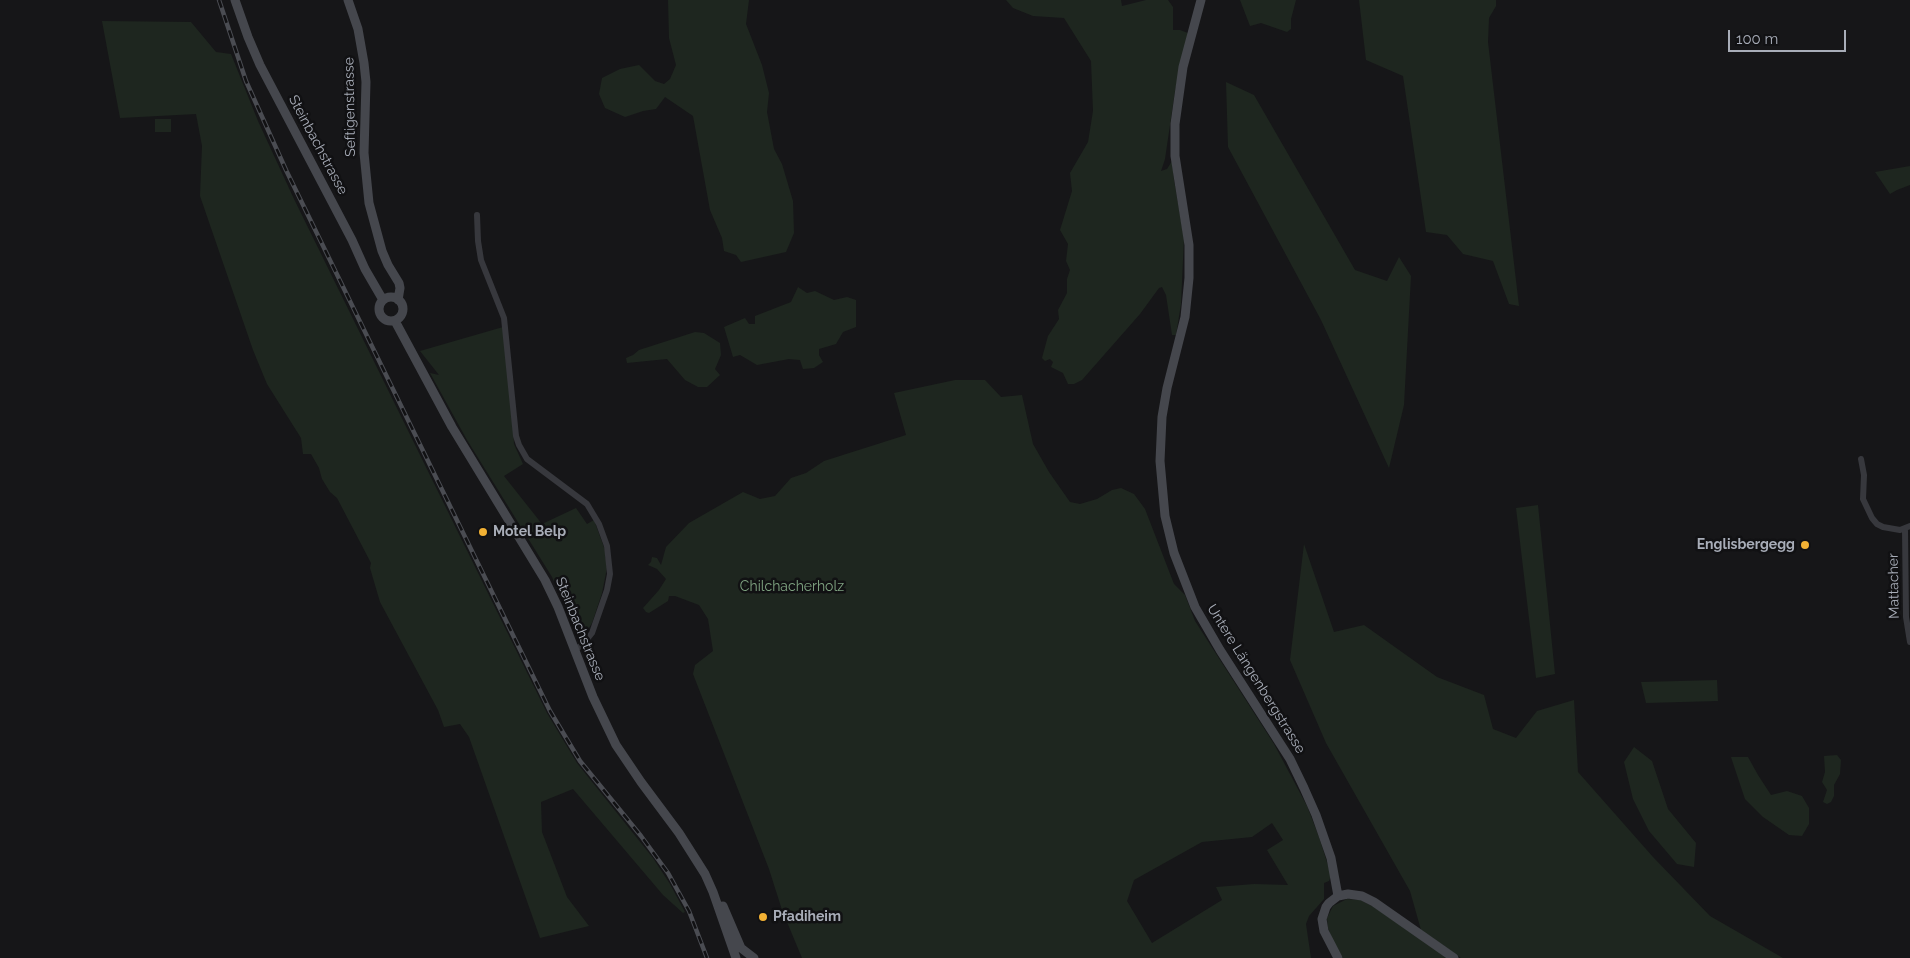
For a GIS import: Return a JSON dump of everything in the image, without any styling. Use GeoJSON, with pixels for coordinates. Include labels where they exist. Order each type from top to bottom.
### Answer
{"type":"FeatureCollection","features":[{"type":"Feature","properties":{"kind":"main road","name":"Steinbachstrasse"},"geometry":{"type":"LineString","coordinates":[[235,0],[260,65],[349,233],[364,269],[383,300],[379,306],[379,314],[388,321],[395,321],[452,427],[545,580],[558,607],[593,697],[616,746],[692,852],[713,892]]}},
{"type":"Feature","properties":{"kind":"main road","name":"Seftigenstrasse"},"geometry":{"type":"LineString","coordinates":[[348,0],[361,40],[366,82],[364,167],[369,203],[382,251],[399,283],[398,300]]}},
{"type":"Feature","properties":{"kind":"main road","name":"Untere Längenbergstrasse"},"geometry":{"type":"LineString","coordinates":[[1200,0],[1183,67],[1175,124],[1175,156],[1189,245],[1189,278],[1185,317],[1167,388],[1162,417],[1160,461],[1165,516],[1174,553],[1186,587],[1199,613],[1220,650],[1282,746],[1304,788],[1329,850],[1336,877],[1338,896]]}},
{"type":"Feature","properties":{"kind":"main road"},"geometry":{"type":"LineString","coordinates":[[383,300],[390,297],[398,300],[402,306],[402,313],[395,321]]}},
{"type":"Feature","properties":{"kind":"main road"},"geometry":{"type":"LineString","coordinates":[[713,892],[736,958]]}},
{"type":"Feature","properties":{"kind":"main road"},"geometry":{"type":"LineString","coordinates":[[713,892],[726,911],[741,948],[754,958]]}},
{"type":"Feature","properties":{"kind":"main road"},"geometry":{"type":"LineString","coordinates":[[1338,958],[1324,931],[1322,919],[1326,907],[1338,896],[1354,894],[1368,899],[1454,958]]}},
{"type":"Feature","properties":{"kind":"street"},"geometry":{"type":"LineString","coordinates":[[477,216],[481,260],[504,318],[516,436],[519,445],[527,459],[586,504],[599,524],[607,546],[610,574],[607,590],[592,633],[575,650]]}},
{"type":"Feature","properties":{"kind":"street"},"geometry":{"type":"LineString","coordinates":[[1862,459],[1864,475],[1863,499],[1872,518],[1883,527],[1900,530],[1908,528]]}},
{"type":"Feature","properties":{"kind":"street","name":"Mattacher"},"geometry":{"type":"LineString","coordinates":[[1908,528],[1906,617],[1910,642]]}},
{"type":"Feature","properties":{"kind":"green space"},"geometry":{"type":"Polygon","coordinates":[[[668,0],[749,0],[746,24],[762,65],[769,93],[767,112],[774,149],[782,164],[793,201],[794,233],[786,252],[741,262],[736,255],[724,251],[722,238],[710,210],[693,116],[665,97],[656,109],[625,117],[605,108],[599,94],[602,78],[620,69],[639,65],[655,81],[664,84],[670,79],[676,65],[669,38],[668,0]]]}},
{"type":"Feature","properties":{"kind":"green space"},"geometry":{"type":"Polygon","coordinates":[[[1006,0],[1121,0],[1122,6],[1146,0],[1168,0],[1173,7],[1173,30],[1188,33],[1175,91],[1165,159],[1161,171],[1167,169],[1172,161],[1184,238],[1181,304],[1176,335],[1172,335],[1166,295],[1162,287],[1159,288],[1140,314],[1082,380],[1074,384],[1068,384],[1063,373],[1051,367],[1053,362],[1050,359],[1045,361],[1042,358],[1048,336],[1059,319],[1058,310],[1067,293],[1067,279],[1070,270],[1066,261],[1068,244],[1060,230],[1072,191],[1070,173],[1088,142],[1093,111],[1091,61],[1064,18],[1033,16],[1013,8],[1006,0]]]}},
{"type":"Feature","properties":{"kind":"green space"},"geometry":{"type":"Polygon","coordinates":[[[1240,0],[1296,0],[1291,19],[1291,29],[1287,32],[1261,23],[1250,26],[1240,0]]]}},
{"type":"Feature","properties":{"kind":"green space"},"geometry":{"type":"Polygon","coordinates":[[[1359,0],[1496,0],[1496,6],[1489,18],[1488,42],[1519,306],[1509,304],[1493,261],[1463,254],[1447,235],[1426,232],[1403,76],[1366,60],[1359,0]]]}},
{"type":"Feature","properties":{"kind":"green space"},"geometry":{"type":"Polygon","coordinates":[[[102,21],[191,22],[216,52],[231,54],[258,121],[294,199],[547,713],[577,763],[653,858],[685,912],[683,913],[663,895],[573,789],[541,802],[542,832],[567,897],[589,926],[540,938],[469,737],[460,724],[444,727],[438,710],[380,602],[370,568],[371,563],[337,498],[330,492],[322,479],[319,468],[311,454],[303,454],[301,438],[267,384],[253,350],[200,196],[202,146],[196,114],[120,118],[102,21]]]}},
{"type":"Feature","properties":{"kind":"green space"},"geometry":{"type":"Polygon","coordinates":[[[1226,82],[1254,95],[1355,270],[1387,281],[1399,257],[1411,276],[1404,405],[1389,468],[1321,320],[1228,147],[1226,82]]]}},
{"type":"Feature","properties":{"kind":"green space"},"geometry":{"type":"Polygon","coordinates":[[[155,119],[171,119],[171,132],[155,132],[155,119]]]}},
{"type":"Feature","properties":{"kind":"green space"},"geometry":{"type":"Polygon","coordinates":[[[1910,166],[1910,185],[1890,194],[1875,172],[1910,166]]]}},
{"type":"Feature","properties":{"kind":"green space"},"geometry":{"type":"Polygon","coordinates":[[[798,287],[807,293],[815,291],[834,300],[847,297],[856,300],[856,327],[843,332],[836,344],[819,349],[819,355],[823,362],[814,368],[803,369],[800,360],[789,359],[757,365],[740,355],[733,357],[724,327],[745,318],[749,324],[755,324],[755,316],[791,302],[798,287]]]}},
{"type":"Feature","properties":{"kind":"green space"},"geometry":{"type":"Polygon","coordinates":[[[503,327],[511,389],[514,444],[523,464],[504,476],[542,524],[576,508],[587,524],[594,520],[605,550],[607,568],[602,593],[592,623],[587,631],[576,632],[552,577],[467,440],[430,373],[439,375],[420,351],[503,327]]]}},
{"type":"Feature","properties":{"kind":"green space"},"geometry":{"type":"Polygon","coordinates":[[[695,332],[704,333],[720,343],[721,355],[715,369],[720,375],[707,387],[698,387],[685,380],[667,359],[627,363],[626,358],[639,350],[695,332]]]}},
{"type":"Feature","properties":{"kind":"green space","name":"Chilchacherholz"},"geometry":{"type":"Polygon","coordinates":[[[955,380],[985,380],[1001,397],[1022,395],[1033,444],[1049,472],[1070,502],[1080,504],[1097,499],[1112,490],[1121,488],[1134,494],[1145,509],[1174,584],[1185,595],[1195,621],[1274,744],[1307,806],[1319,837],[1331,875],[1329,881],[1324,883],[1324,899],[1309,916],[1306,924],[1311,958],[802,958],[693,674],[695,665],[713,651],[708,619],[699,605],[675,596],[669,596],[668,601],[649,613],[646,612],[643,608],[666,579],[657,569],[648,565],[652,557],[657,558],[661,565],[666,547],[689,523],[743,492],[760,499],[775,496],[791,478],[806,473],[824,461],[906,435],[894,393],[955,380]],[[1272,823],[1252,837],[1202,842],[1134,880],[1127,901],[1152,943],[1222,900],[1216,887],[1254,884],[1288,885],[1267,850],[1283,840],[1272,823]]]}},
{"type":"Feature","properties":{"kind":"green space"},"geometry":{"type":"Polygon","coordinates":[[[1538,505],[1555,674],[1536,678],[1516,508],[1538,505]]]}},
{"type":"Feature","properties":{"kind":"green space"},"geometry":{"type":"Polygon","coordinates":[[[1304,544],[1334,632],[1364,625],[1437,677],[1484,695],[1493,729],[1516,738],[1537,711],[1574,700],[1578,772],[1653,857],[1710,916],[1783,958],[1461,958],[1421,930],[1410,891],[1326,743],[1290,660],[1304,544]]]}},
{"type":"Feature","properties":{"kind":"green space"},"geometry":{"type":"Polygon","coordinates":[[[1717,680],[1718,701],[1646,703],[1641,682],[1717,680]]]}},
{"type":"Feature","properties":{"kind":"green space"},"geometry":{"type":"Polygon","coordinates":[[[1634,747],[1652,761],[1668,809],[1696,843],[1694,867],[1677,864],[1649,831],[1633,799],[1624,762],[1634,747]]]}},
{"type":"Feature","properties":{"kind":"green space"},"geometry":{"type":"Polygon","coordinates":[[[1837,755],[1841,760],[1840,774],[1834,785],[1834,796],[1831,802],[1827,804],[1823,802],[1827,790],[1822,782],[1825,772],[1824,756],[1837,755]]]}},
{"type":"Feature","properties":{"kind":"green space"},"geometry":{"type":"Polygon","coordinates":[[[1731,757],[1748,757],[1771,795],[1787,791],[1802,796],[1809,808],[1809,824],[1802,836],[1789,835],[1763,817],[1745,799],[1731,757]]]}},
{"type":"Feature","properties":{"kind":"green space"},"geometry":{"type":"Polygon","coordinates":[[[1347,899],[1360,900],[1374,907],[1448,958],[1343,958],[1333,941],[1328,928],[1327,918],[1333,906],[1347,899]]]}},
{"type":"Feature","properties":{"kind":"railway"},"geometry":{"type":"LineString","coordinates":[[219,0],[246,81],[286,170],[550,711],[580,761],[641,836],[668,873],[689,911],[707,958]]}},
{"type":"Feature","properties":{"kind":"place","name":"Motel Belp"},"geometry":{"type":"Point","coordinates":[483,532]}},
{"type":"Feature","properties":{"kind":"place","name":"Englisbergegg"},"geometry":{"type":"Point","coordinates":[1805,545]}},
{"type":"Feature","properties":{"kind":"place","name":"Pfadiheim"},"geometry":{"type":"Point","coordinates":[763,917]}}]}
